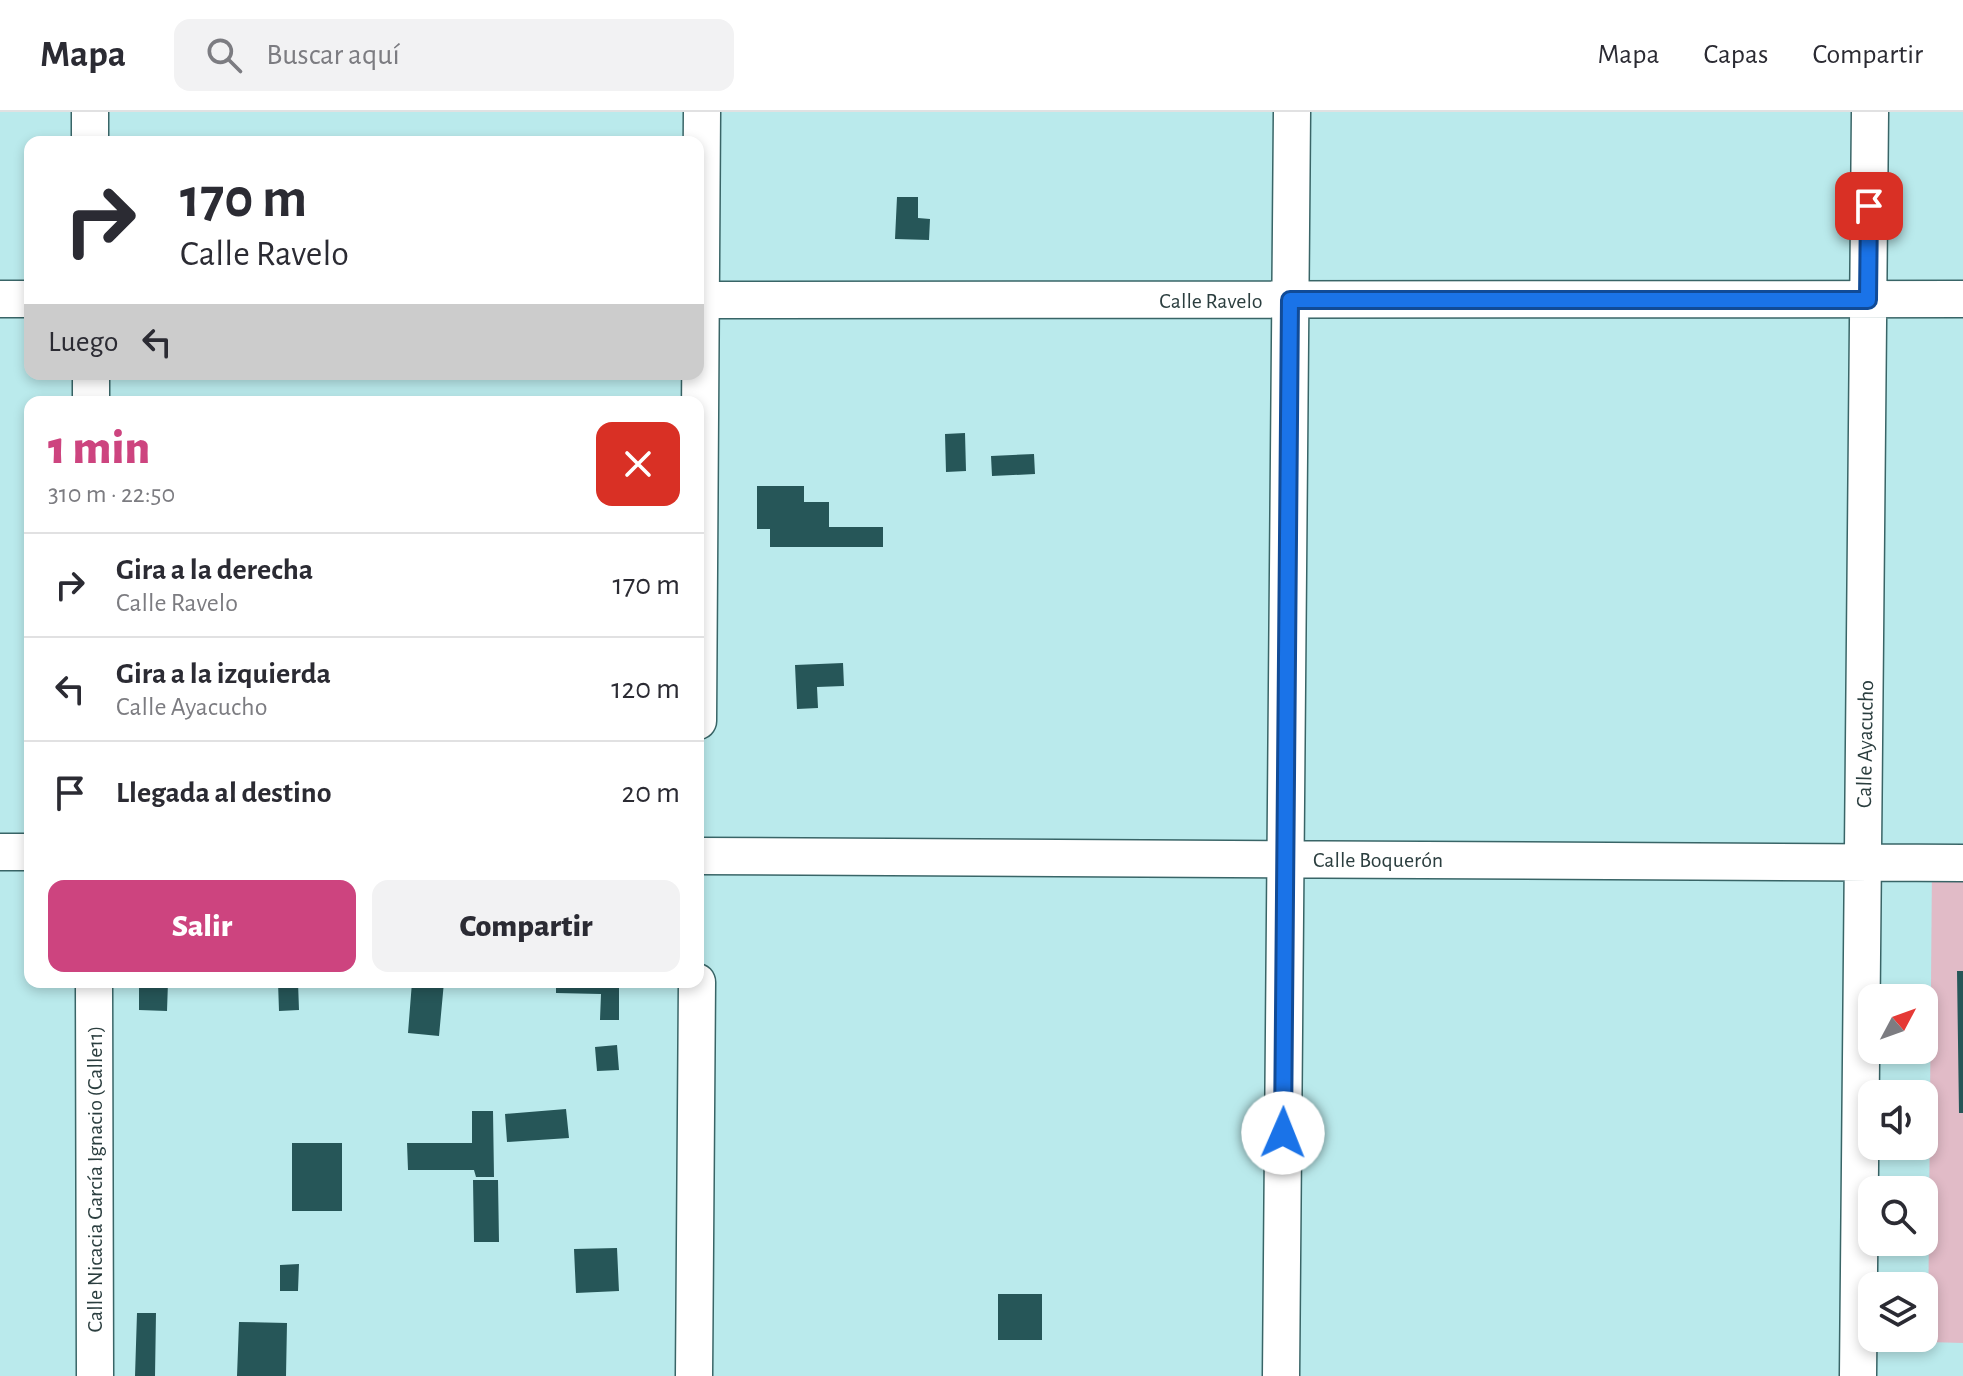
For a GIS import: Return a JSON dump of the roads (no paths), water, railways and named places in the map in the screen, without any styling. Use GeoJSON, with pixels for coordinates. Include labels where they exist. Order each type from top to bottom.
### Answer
{"type":"FeatureCollection","features":[{"type":"Feature","properties":{"kind":"street"},"geometry":{"type":"LineString","coordinates":[[90,112],[90,136]]}},
{"type":"Feature","properties":{"kind":"street"},"geometry":{"type":"LineString","coordinates":[[702,112],[702,136]]}},
{"type":"Feature","properties":{"kind":"street"},"geometry":{"type":"LineString","coordinates":[[1281,1376],[1292,112]]}},
{"type":"Feature","properties":{"kind":"street","name":"Calle Ayacucho"},"geometry":{"type":"LineString","coordinates":[[1858,1376],[1870,112]]}},
{"type":"Feature","properties":{"kind":"street"},"geometry":{"type":"LineString","coordinates":[[0,299],[24,299]]}},
{"type":"Feature","properties":{"kind":"street","name":"Calle Ravelo"},"geometry":{"type":"LineString","coordinates":[[704,300],[1963,299]]}},
{"type":"Feature","properties":{"kind":"street"},"geometry":{"type":"LineString","coordinates":[[0,852],[24,852]]}},
{"type":"Feature","properties":{"kind":"street","name":"Calle Boquerón"},"geometry":{"type":"LineString","coordinates":[[704,856],[1963,863]]}},
{"type":"Feature","properties":{"kind":"street","name":"Calle Nicacia García Ignacio (Calle11)"},"geometry":{"type":"LineString","coordinates":[[94,988],[95,1376]]}},
{"type":"Feature","properties":{"kind":"street"},"geometry":{"type":"LineString","coordinates":[[694,1376],[697,988]]}}]}
